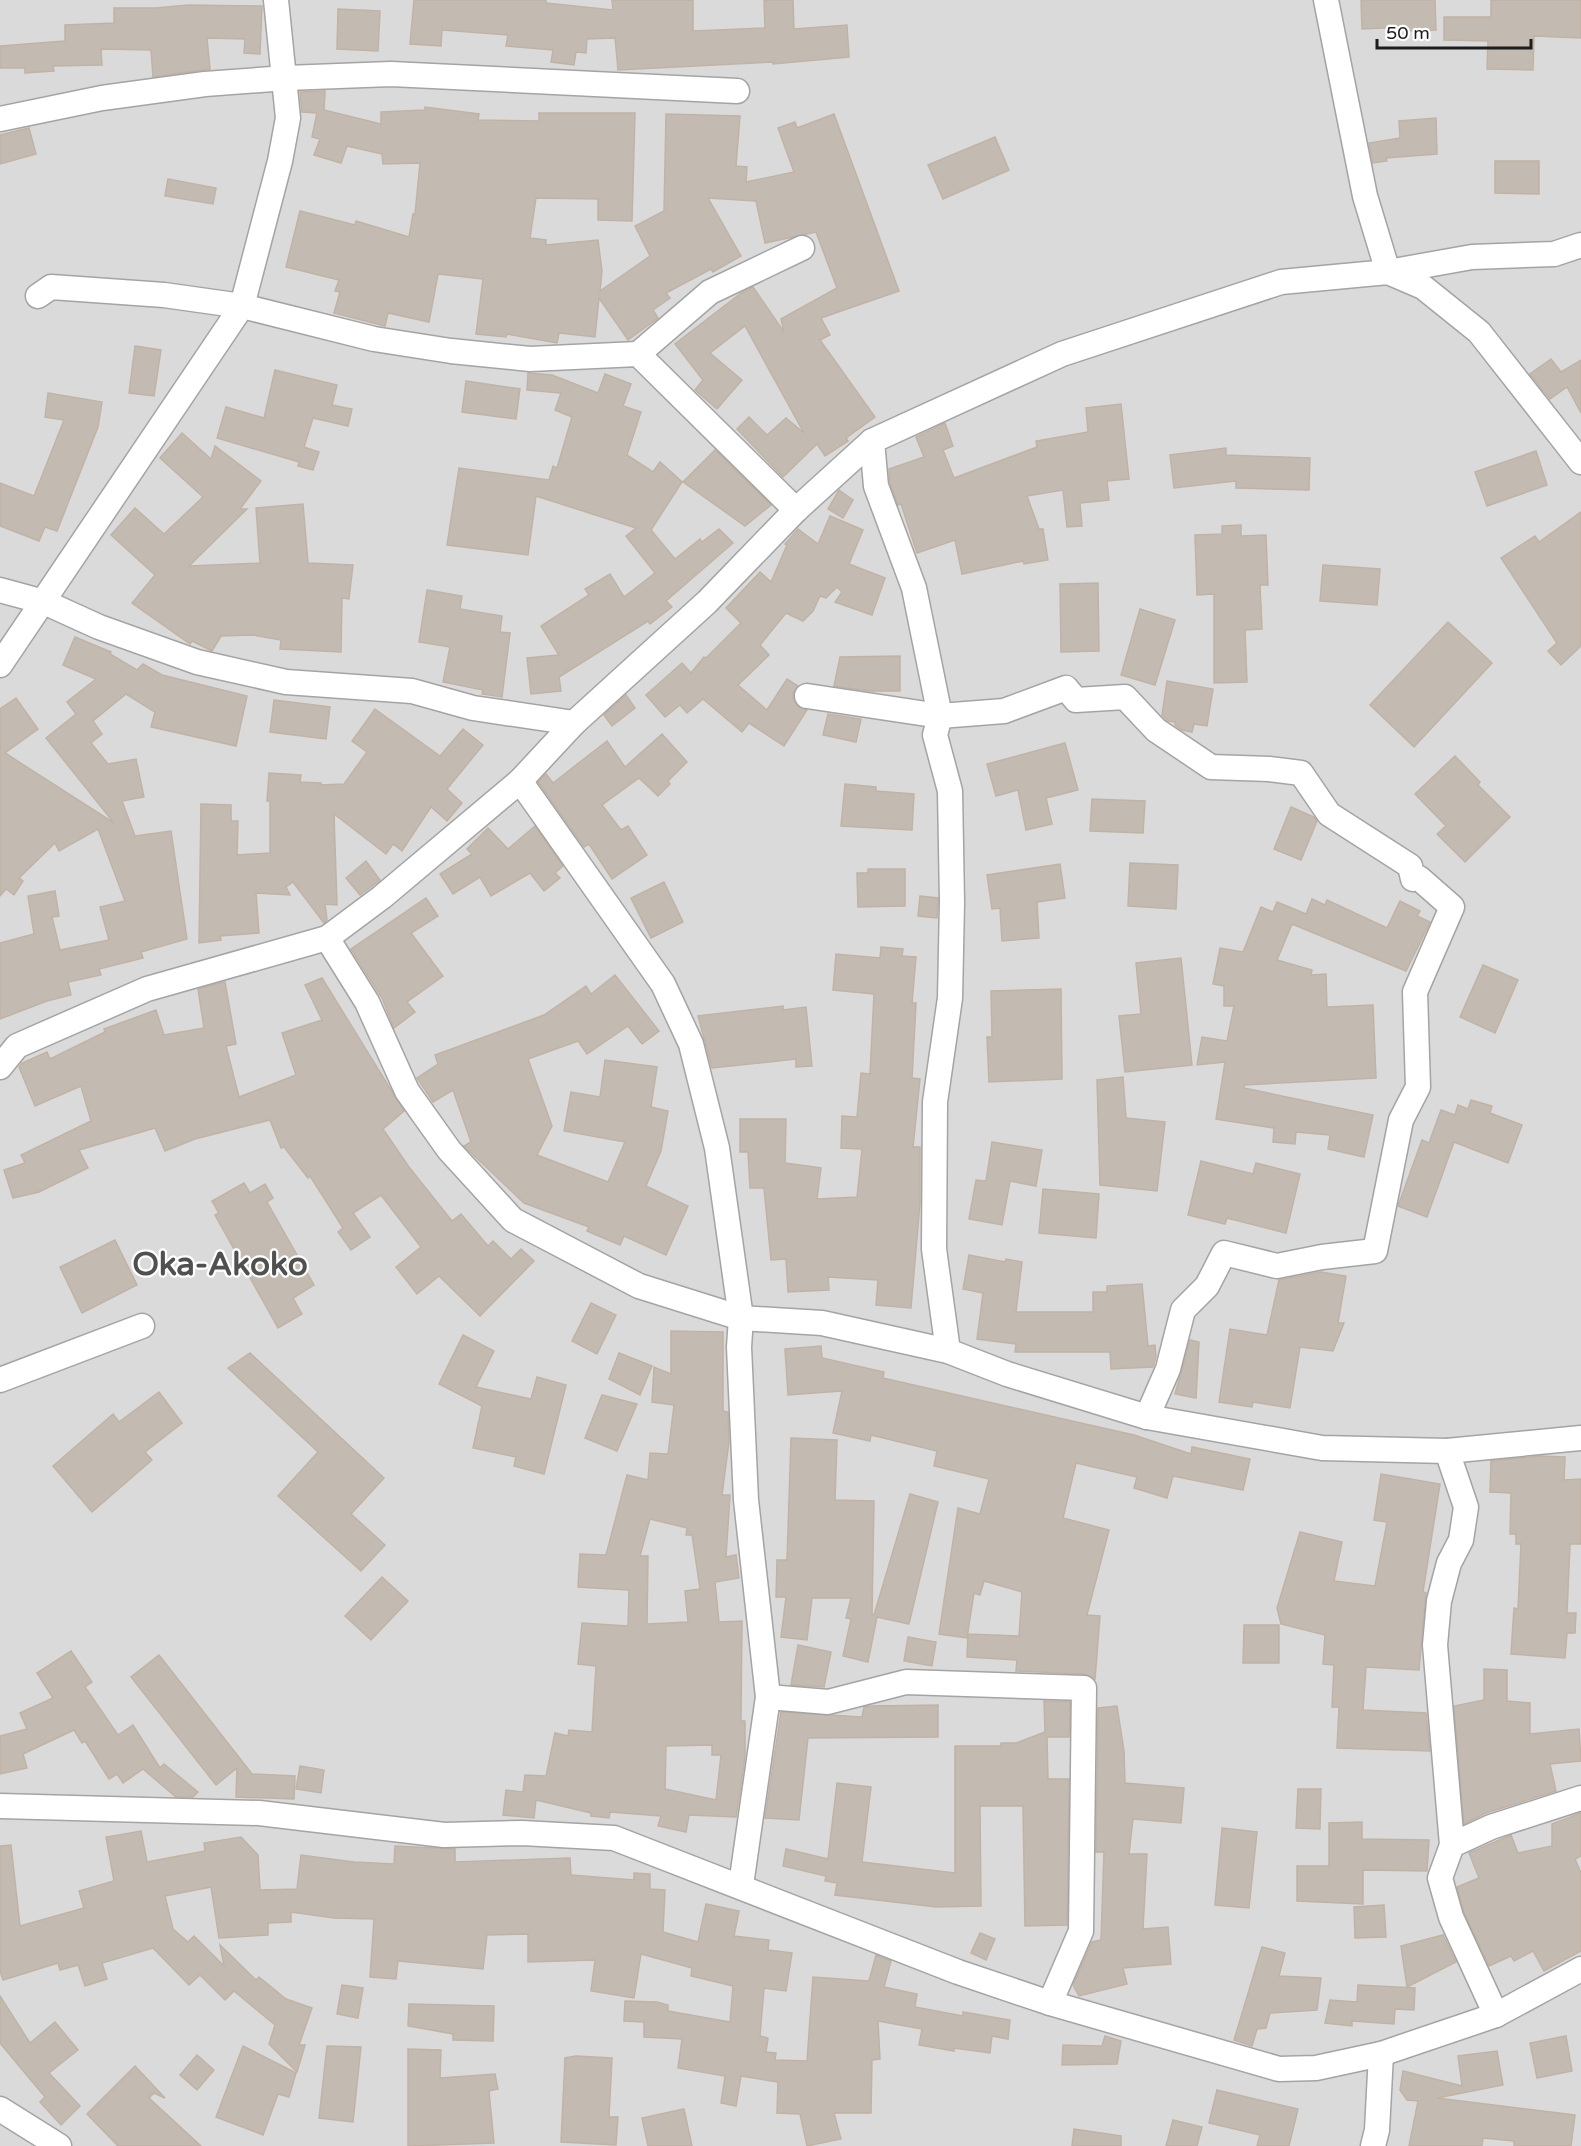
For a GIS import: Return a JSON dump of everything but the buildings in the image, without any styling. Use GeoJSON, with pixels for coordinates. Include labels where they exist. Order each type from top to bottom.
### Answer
{"type":"FeatureCollection","features":[{"type":"Feature","properties":{"kind":"street"},"geometry":{"type":"LineString","coordinates":[[0,665],[242,306],[280,161],[288,118],[286,78],[276,0]]}},
{"type":"Feature","properties":{"kind":"street"},"geometry":{"type":"LineString","coordinates":[[1326,0],[1365,196],[1388,272],[1423,287],[1479,332],[1581,462]]}},
{"type":"Feature","properties":{"kind":"street"},"geometry":{"type":"LineString","coordinates":[[0,119],[102,98],[205,84],[391,74],[737,91]]}},
{"type":"Feature","properties":{"kind":"street"},"geometry":{"type":"LineString","coordinates":[[0,1067],[17,1046],[147,989],[327,938],[382,897],[520,781],[574,723],[707,602],[796,510],[872,441],[1062,354],[1281,282],[1388,272],[1472,257],[1554,254],[1581,245]]}},
{"type":"Feature","properties":{"kind":"street"},"geometry":{"type":"LineString","coordinates":[[38,296],[51,287],[164,295],[242,306],[374,339],[451,351],[530,359],[638,354],[710,292],[802,248]]}},
{"type":"Feature","properties":{"kind":"street"},"geometry":{"type":"LineString","coordinates":[[638,354],[796,510]]}},
{"type":"Feature","properties":{"kind":"street"},"geometry":{"type":"LineString","coordinates":[[872,441],[876,486],[914,588],[940,716],[935,735],[950,791],[952,902],[950,998],[935,1102],[934,1249],[948,1350]]}},
{"type":"Feature","properties":{"kind":"street"},"geometry":{"type":"LineString","coordinates":[[0,590],[44,602],[99,627],[208,665],[286,682],[412,691],[473,708],[574,723]]}},
{"type":"Feature","properties":{"kind":"street"},"geometry":{"type":"LineString","coordinates":[[807,696],[940,716],[1004,711],[1066,688],[1076,700],[1125,697],[1156,730],[1211,767],[1269,769],[1301,773],[1329,814],[1410,866],[1413,879],[1419,878],[1452,907],[1415,992],[1418,1087],[1401,1120],[1375,1251],[1322,1257],[1277,1266],[1224,1253],[1207,1286],[1183,1310],[1168,1369],[1147,1418]]}},
{"type":"Feature","properties":{"kind":"street"},"geometry":{"type":"LineString","coordinates":[[520,781],[663,984],[691,1044],[717,1148],[741,1318],[739,1347],[746,1500],[768,1697],[741,1885]]}},
{"type":"Feature","properties":{"kind":"street"},"geometry":{"type":"LineString","coordinates":[[327,938],[367,1002],[407,1091],[449,1150],[513,1220],[639,1286],[741,1318],[822,1323],[948,1350],[1007,1374],[1147,1418],[1322,1448],[1447,1451],[1581,1438]]}},
{"type":"Feature","properties":{"kind":"street"},"geometry":{"type":"LineString","coordinates":[[0,1380],[142,1326]]}},
{"type":"Feature","properties":{"kind":"street"},"geometry":{"type":"LineString","coordinates":[[1447,1451],[1466,1507],[1461,1540],[1449,1563],[1439,1601],[1435,1645],[1452,1845],[1440,1878],[1451,1917],[1496,2015]]}},
{"type":"Feature","properties":{"kind":"street"},"geometry":{"type":"LineString","coordinates":[[768,1697],[828,1702],[906,1682],[1084,1688],[1082,1931],[1050,2003]]}},
{"type":"Feature","properties":{"kind":"street"},"geometry":{"type":"LineString","coordinates":[[1452,1845],[1491,1827],[1581,1798]]}},
{"type":"Feature","properties":{"kind":"street"},"geometry":{"type":"LineString","coordinates":[[0,1806],[259,1813],[444,1835],[522,1833],[614,1838],[741,1885],[958,1972],[1050,2003],[1279,2068],[1316,2068],[1381,2054],[1496,2015],[1581,1969]]}},
{"type":"Feature","properties":{"kind":"street"},"geometry":{"type":"LineString","coordinates":[[1373,2146],[1377,2130],[1381,2054]]}},
{"type":"Feature","properties":{"kind":"street"},"geometry":{"type":"LineString","coordinates":[[0,2109],[59,2146]]}},
{"type":"Feature","properties":{"kind":"shaded area"},"geometry":{"type":"Polygon","coordinates":[[[0,0],[1581,0],[1581,2146],[0,2146],[0,0]]]}},
{"type":"Feature","properties":{"kind":"district","name":"Oka-Akoko"},"geometry":{"type":"Point","coordinates":[220,1264]}}]}
